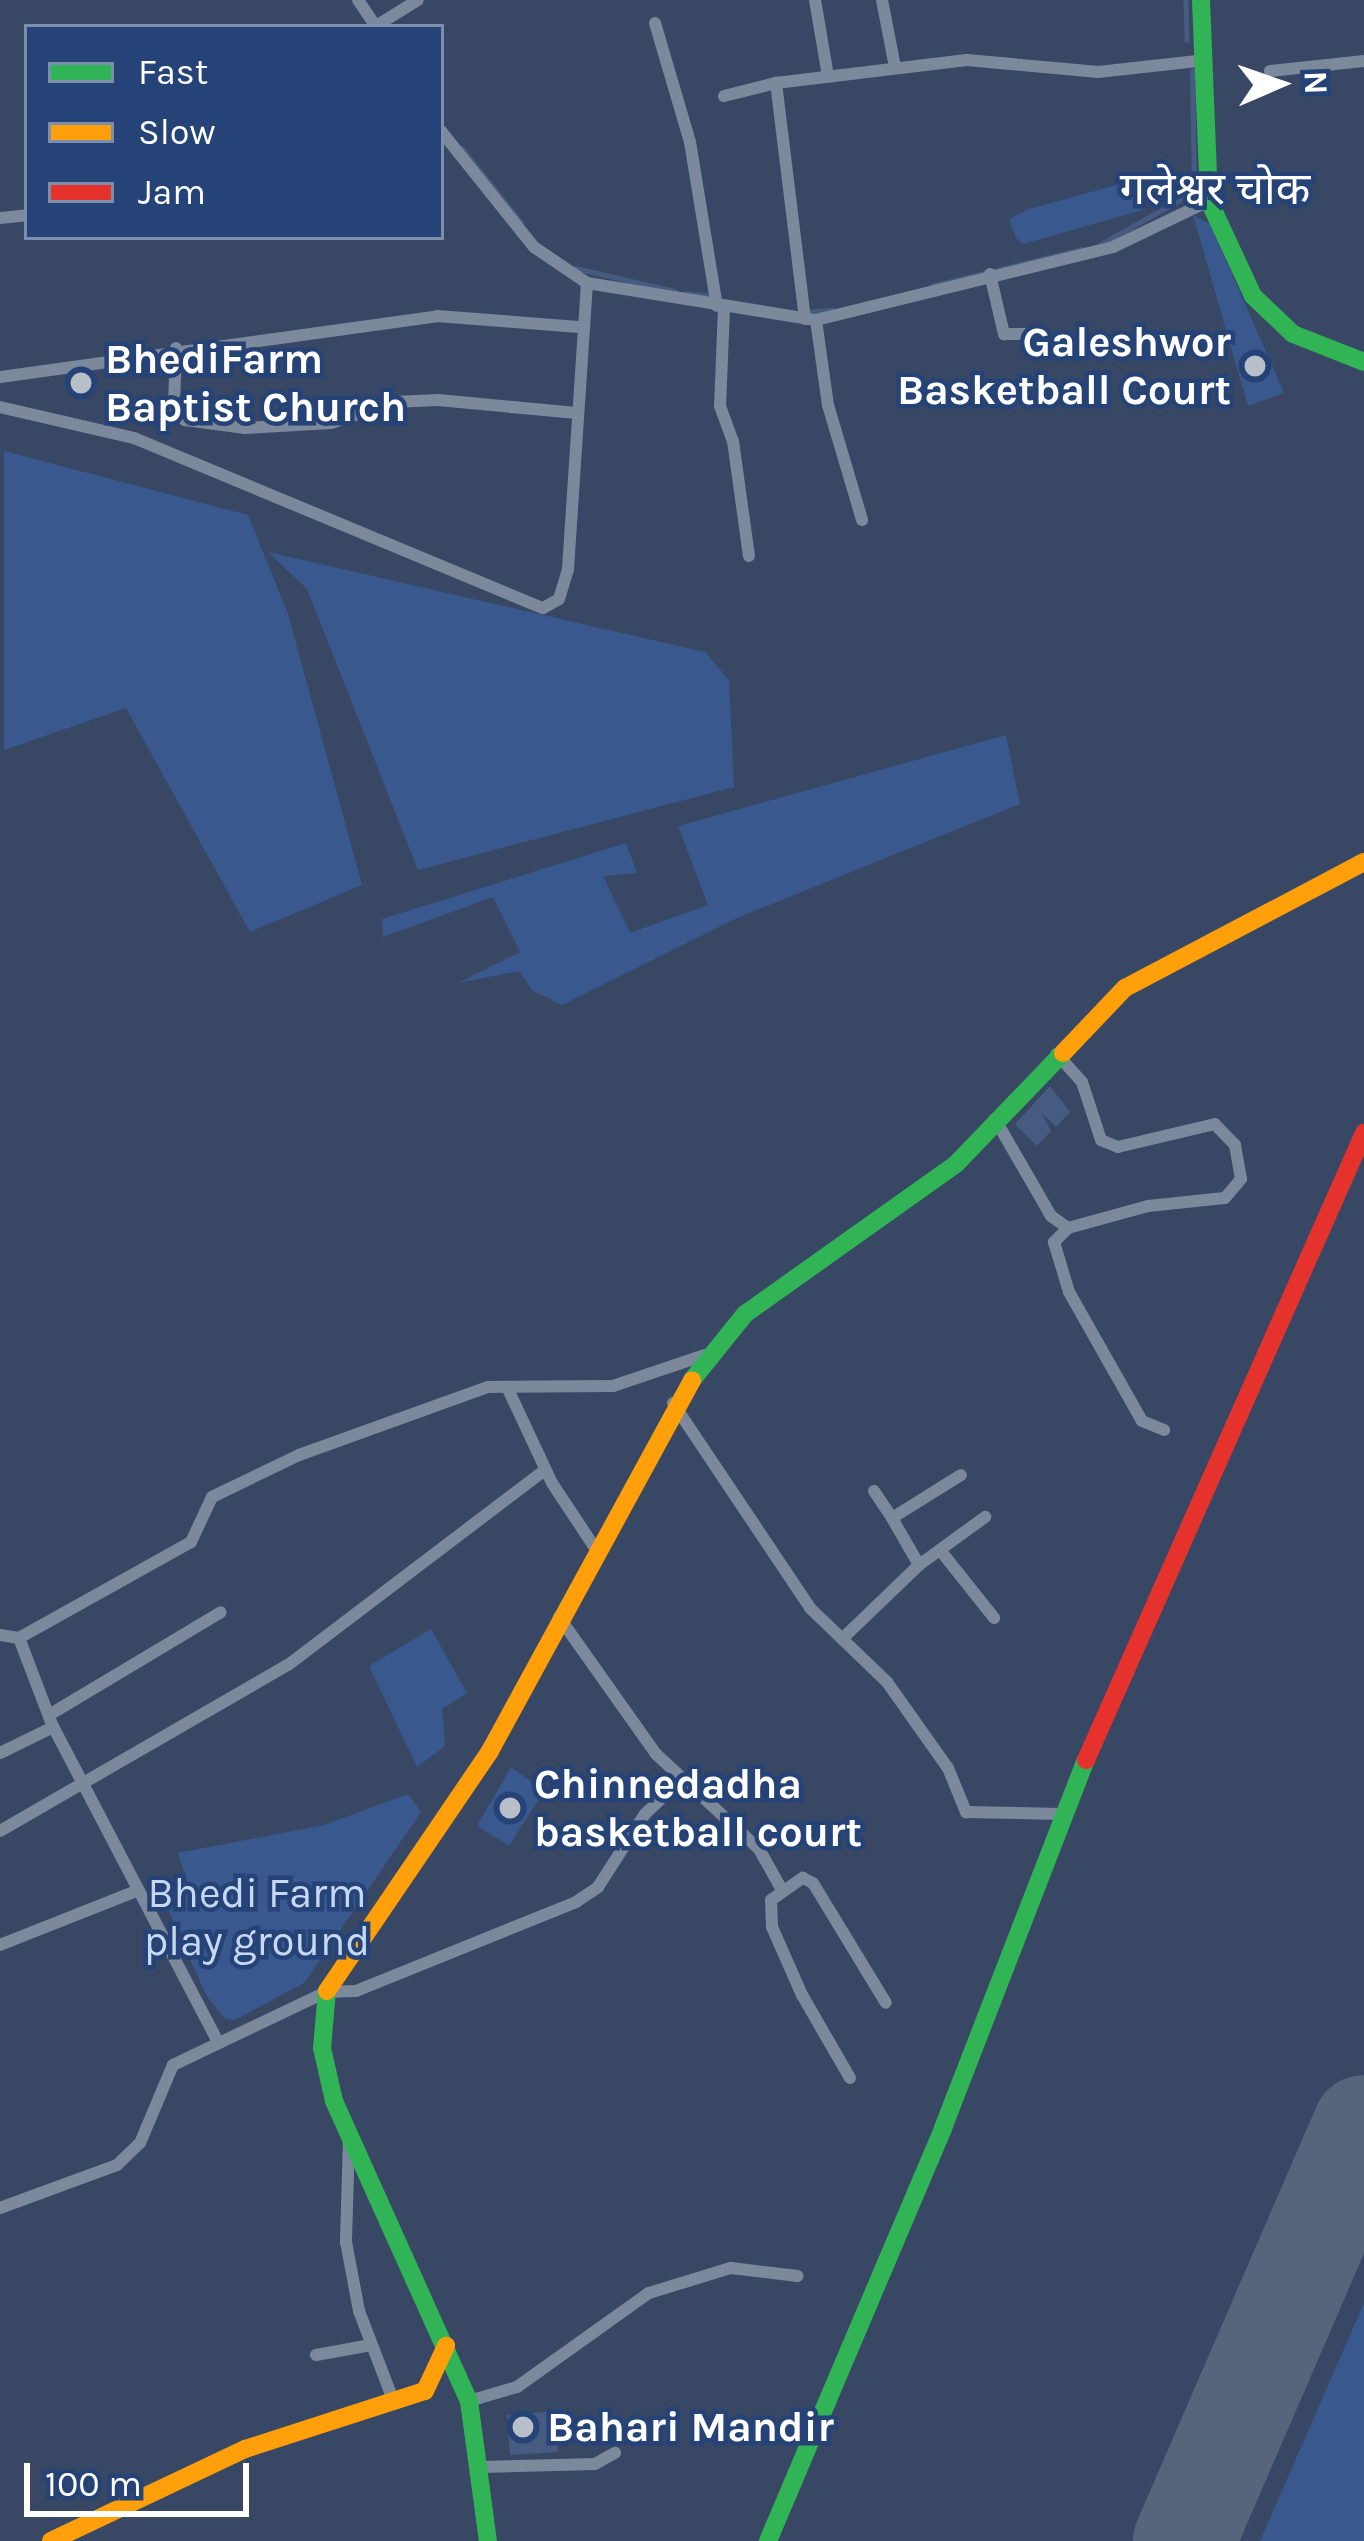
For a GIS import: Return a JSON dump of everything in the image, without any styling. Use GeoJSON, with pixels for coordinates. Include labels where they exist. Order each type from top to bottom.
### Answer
{"type":"FeatureCollection","features":[{"type":"Feature","properties":{"kind":"street"},"geometry":{"type":"LineString","coordinates":[[379,24],[418,0]]}},
{"type":"Feature","properties":{"kind":"street"},"geometry":{"type":"LineString","coordinates":[[815,0],[828,76]]}},
{"type":"Feature","properties":{"kind":"street"},"geometry":{"type":"LineString","coordinates":[[882,0],[895,67]]}},
{"type":"Feature","properties":{"kind":"street"},"geometry":{"type":"LineString","coordinates":[[1202,0],[1209,201],[1253,296],[1293,334],[1364,362]]}},
{"type":"Feature","properties":{"kind":"street"},"geometry":{"type":"LineString","coordinates":[[655,23],[690,142],[720,307],[720,406],[733,440],[748,556]]}},
{"type":"Feature","properties":{"kind":"street"},"geometry":{"type":"LineString","coordinates":[[724,96],[776,83],[967,60],[1098,72],[1207,60]]}},
{"type":"Feature","properties":{"kind":"street"},"geometry":{"type":"LineString","coordinates":[[1270,71],[1364,61]]}},
{"type":"Feature","properties":{"kind":"street"},"geometry":{"type":"LineString","coordinates":[[776,83],[810,320],[828,405],[862,520]]}},
{"type":"Feature","properties":{"kind":"street"},"geometry":{"type":"LineString","coordinates":[[444,135],[534,247],[587,284],[810,320],[1113,247],[1209,201]]}},
{"type":"Feature","properties":{"kind":"street"},"geometry":{"type":"LineString","coordinates":[[990,274],[1004,334],[1044,334]]}},
{"type":"Feature","properties":{"kind":"street"},"geometry":{"type":"LineString","coordinates":[[0,407],[134,438],[543,608],[559,599],[568,569],[579,327],[587,284]]}},
{"type":"Feature","properties":{"kind":"street"},"geometry":{"type":"LineString","coordinates":[[0,377],[176,348],[437,316],[579,327]]}},
{"type":"Feature","properties":{"kind":"street"},"geometry":{"type":"LineString","coordinates":[[176,348],[174,406],[185,420],[245,428],[331,423],[392,402],[438,400],[576,413]]}},
{"type":"Feature","properties":{"kind":"street"},"geometry":{"type":"LineString","coordinates":[[488,2541],[469,2401],[349,2138],[322,2048],[326,1991],[490,1750],[673,1403],[745,1314],[956,1164],[1056,1053],[1125,988],[1364,862]]}},
{"type":"Feature","properties":{"kind":"street"},"geometry":{"type":"LineString","coordinates":[[1056,1053],[1082,1082],[1101,1140],[1118,1147],[1215,1124],[1235,1144],[1241,1179],[1225,1198],[1148,1206],[1068,1228],[1054,1242],[1069,1292],[1142,1421],[1164,1430]]}},
{"type":"Feature","properties":{"kind":"street"},"geometry":{"type":"LineString","coordinates":[[994,1119],[1051,1216],[1068,1228]]}},
{"type":"Feature","properties":{"kind":"street"},"geometry":{"type":"LineString","coordinates":[[768,2541],[943,2128],[1062,1814],[1364,1133]]}},
{"type":"Feature","properties":{"kind":"street"},"geometry":{"type":"LineString","coordinates":[[0,1635],[20,1639],[191,1543],[212,1497],[299,1455],[507,1387],[613,1386],[710,1353]]}},
{"type":"Feature","properties":{"kind":"street"},"geometry":{"type":"LineString","coordinates":[[507,1387],[545,1470],[595,1548]]}},
{"type":"Feature","properties":{"kind":"street"},"geometry":{"type":"LineString","coordinates":[[673,1403],[810,1608],[899,1699],[948,1768],[966,1812],[1062,1814]]}},
{"type":"Feature","properties":{"kind":"street"},"geometry":{"type":"LineString","coordinates":[[0,1831],[288,1665],[545,1470]]}},
{"type":"Feature","properties":{"kind":"street"},"geometry":{"type":"LineString","coordinates":[[892,1518],[961,1475]]}},
{"type":"Feature","properties":{"kind":"street"},"geometry":{"type":"LineString","coordinates":[[874,1491],[919,1565]]}},
{"type":"Feature","properties":{"kind":"street"},"geometry":{"type":"LineString","coordinates":[[842,1639],[919,1565],[985,1517]]}},
{"type":"Feature","properties":{"kind":"street"},"geometry":{"type":"LineString","coordinates":[[940,1550],[994,1618]]}},
{"type":"Feature","properties":{"kind":"street"},"geometry":{"type":"LineString","coordinates":[[0,1753],[221,1612]]}},
{"type":"Feature","properties":{"kind":"street"},"geometry":{"type":"LineString","coordinates":[[559,1617],[681,1780],[759,1849],[782,1890]]}},
{"type":"Feature","properties":{"kind":"street"},"geometry":{"type":"LineString","coordinates":[[20,1639],[51,1721],[218,2042]]}},
{"type":"Feature","properties":{"kind":"street"},"geometry":{"type":"LineString","coordinates":[[0,2208],[117,2165],[140,2143],[173,2065],[326,1991],[356,1991],[576,1902],[598,1887],[645,1814],[681,1780]]}},
{"type":"Feature","properties":{"kind":"street"},"geometry":{"type":"LineString","coordinates":[[850,2078],[822,2039],[772,1927],[768,1910],[782,1890],[803,1878],[813,1883],[886,2002]]}},
{"type":"Feature","properties":{"kind":"street"},"geometry":{"type":"LineString","coordinates":[[0,1946],[139,1890]]}},
{"type":"Feature","properties":{"kind":"street"},"geometry":{"type":"LineString","coordinates":[[349,2138],[346,2242],[371,2345],[394,2402]]}},
{"type":"Feature","properties":{"kind":"street"},"geometry":{"type":"LineString","coordinates":[[469,2401],[517,2387],[649,2294],[731,2268],[798,2276]]}},
{"type":"Feature","properties":{"kind":"street"},"geometry":{"type":"LineString","coordinates":[[316,2355],[371,2345]]}},
{"type":"Feature","properties":{"kind":"street"},"geometry":{"type":"LineString","coordinates":[[51,2541],[245,2449],[425,2391],[446,2346]]}},
{"type":"Feature","properties":{"kind":"street"},"geometry":{"type":"LineString","coordinates":[[480,2468],[596,2464],[615,2453]]}},
{"type":"Feature","properties":{"kind":"green space"},"geometry":{"type":"Polygon","coordinates":[[[1135,180],[1146,209],[1023,244],[1016,238],[1009,219],[1029,209],[1135,180]]]}},
{"type":"Feature","properties":{"kind":"green space"},"geometry":{"type":"Polygon","coordinates":[[[1193,215],[1210,224],[1284,393],[1248,406],[1193,215]]]}},
{"type":"Feature","properties":{"kind":"green space"},"geometry":{"type":"Polygon","coordinates":[[[4,451],[248,515],[288,614],[362,885],[250,932],[126,708],[4,750],[4,451]]]}},
{"type":"Feature","properties":{"kind":"green space"},"geometry":{"type":"Polygon","coordinates":[[[268,552],[705,652],[729,680],[734,787],[418,870],[307,589],[268,552]]]}},
{"type":"Feature","properties":{"kind":"green space"},"geometry":{"type":"Polygon","coordinates":[[[1006,735],[1020,804],[737,918],[562,1005],[532,990],[519,971],[458,983],[520,952],[493,897],[383,937],[382,919],[626,843],[637,873],[603,876],[630,933],[708,905],[678,826],[1006,735]]]}},
{"type":"Feature","properties":{"kind":"green space"},"geometry":{"type":"Polygon","coordinates":[[[431,1629],[467,1693],[442,1709],[445,1746],[417,1767],[369,1666],[431,1629]]]}},
{"type":"Feature","properties":{"kind":"green space","name":"Chinnedadha basketball court"},"geometry":{"type":"Polygon","coordinates":[[[511,1767],[544,1791],[509,1846],[477,1826],[511,1767]]]}},
{"type":"Feature","properties":{"kind":"green space","name":"Bhedi Farm play ground"},"geometry":{"type":"Polygon","coordinates":[[[408,1794],[421,1812],[304,1983],[235,2020],[224,2018],[206,1995],[162,1896],[188,1884],[178,1853],[324,1825],[408,1794]]]}},
{"type":"Feature","properties":{"kind":"green space"},"geometry":{"type":"Polygon","coordinates":[[[1364,2303],[1364,2541],[1260,2541],[1364,2303]]]}},
{"type":"Feature","properties":{"kind":"shaded area"},"geometry":{"type":"Polygon","coordinates":[[[1050,1086],[1070,1112],[1056,1127],[1041,1112],[1051,1131],[1037,1146],[1015,1124],[1050,1086]]]}},
{"type":"Feature","properties":{"kind":"shaded area"},"geometry":{"type":"Polygon","coordinates":[[[555,2411],[558,2452],[510,2455],[507,2415],[555,2411]]]}},
{"type":"Feature","properties":{"kind":"waterway"},"geometry":{"type":"LineString","coordinates":[[1186,0],[1187,40]]}},
{"type":"Feature","properties":{"kind":"waterway"},"geometry":{"type":"LineString","coordinates":[[1099,245],[1194,192],[1192,71]]}},
{"type":"Feature","properties":{"kind":"waterway"},"geometry":{"type":"LineString","coordinates":[[462,148],[521,222]]}},
{"type":"Feature","properties":{"kind":"waterway"},"geometry":{"type":"LineString","coordinates":[[931,286],[1082,249]]}},
{"type":"Feature","properties":{"kind":"waterway"},"geometry":{"type":"LineString","coordinates":[[575,268],[675,291]]}},
{"type":"Feature","properties":{"kind":"waterway"},"geometry":{"type":"LineString","coordinates":[[686,293],[710,296]]}},
{"type":"Feature","properties":{"kind":"waterway"},"geometry":{"type":"LineString","coordinates":[[808,312],[832,310]]}},
{"type":"Feature","properties":{"kind":"taxiway"},"geometry":{"type":"LineString","coordinates":[[1347,2165],[1364,2143]]}},
{"type":"Feature","properties":{"kind":"runway"},"geometry":{"type":"LineString","coordinates":[[1184,2541],[1364,2126]]}},
{"type":"Feature","properties":{"kind":"traffic: fast"},"geometry":{"type":"LineString","coordinates":[[1201,0],[1209,201],[1253,296],[1293,334],[1364,362]]}},
{"type":"Feature","properties":{"kind":"traffic: fast"},"geometry":{"type":"LineString","coordinates":[[692,1380],[745,1314],[956,1164],[1063,1053]]}},
{"type":"Feature","properties":{"kind":"traffic: fast"},"geometry":{"type":"LineString","coordinates":[[768,2541],[943,2128],[1086,1760]]}},
{"type":"Feature","properties":{"kind":"traffic: fast"},"geometry":{"type":"LineString","coordinates":[[327,1991],[322,2048],[334,2101],[469,2401],[488,2541]]}},
{"type":"Feature","properties":{"kind":"traffic: slow"},"geometry":{"type":"LineString","coordinates":[[1063,1053],[1125,988],[1364,862]]}},
{"type":"Feature","properties":{"kind":"traffic: slow"},"geometry":{"type":"LineString","coordinates":[[327,1991],[490,1751],[692,1380]]}},
{"type":"Feature","properties":{"kind":"traffic: slow"},"geometry":{"type":"LineString","coordinates":[[51,2541],[245,2449],[425,2391],[446,2346]]}},
{"type":"Feature","properties":{"kind":"traffic: jam"},"geometry":{"type":"LineString","coordinates":[[1086,1760],[1364,1133]]}},
{"type":"Feature","properties":{"kind":"place","name":"Galeshwor Basketball Court"},"geometry":{"type":"Point","coordinates":[1255,366]}},
{"type":"Feature","properties":{"kind":"place","name":"BhediFarm Baptist Church"},"geometry":{"type":"Point","coordinates":[81,383]}},
{"type":"Feature","properties":{"kind":"place","name":"Chinnedadha basketball court"},"geometry":{"type":"Point","coordinates":[510,1808]}},
{"type":"Feature","properties":{"kind":"place","name":"Bahari Mandir"},"geometry":{"type":"Point","coordinates":[523,2427]}},
{"type":"Feature","properties":{"kind":"district","name":"गलेश्वर चोक"},"geometry":{"type":"Point","coordinates":[1215,190]}}]}
